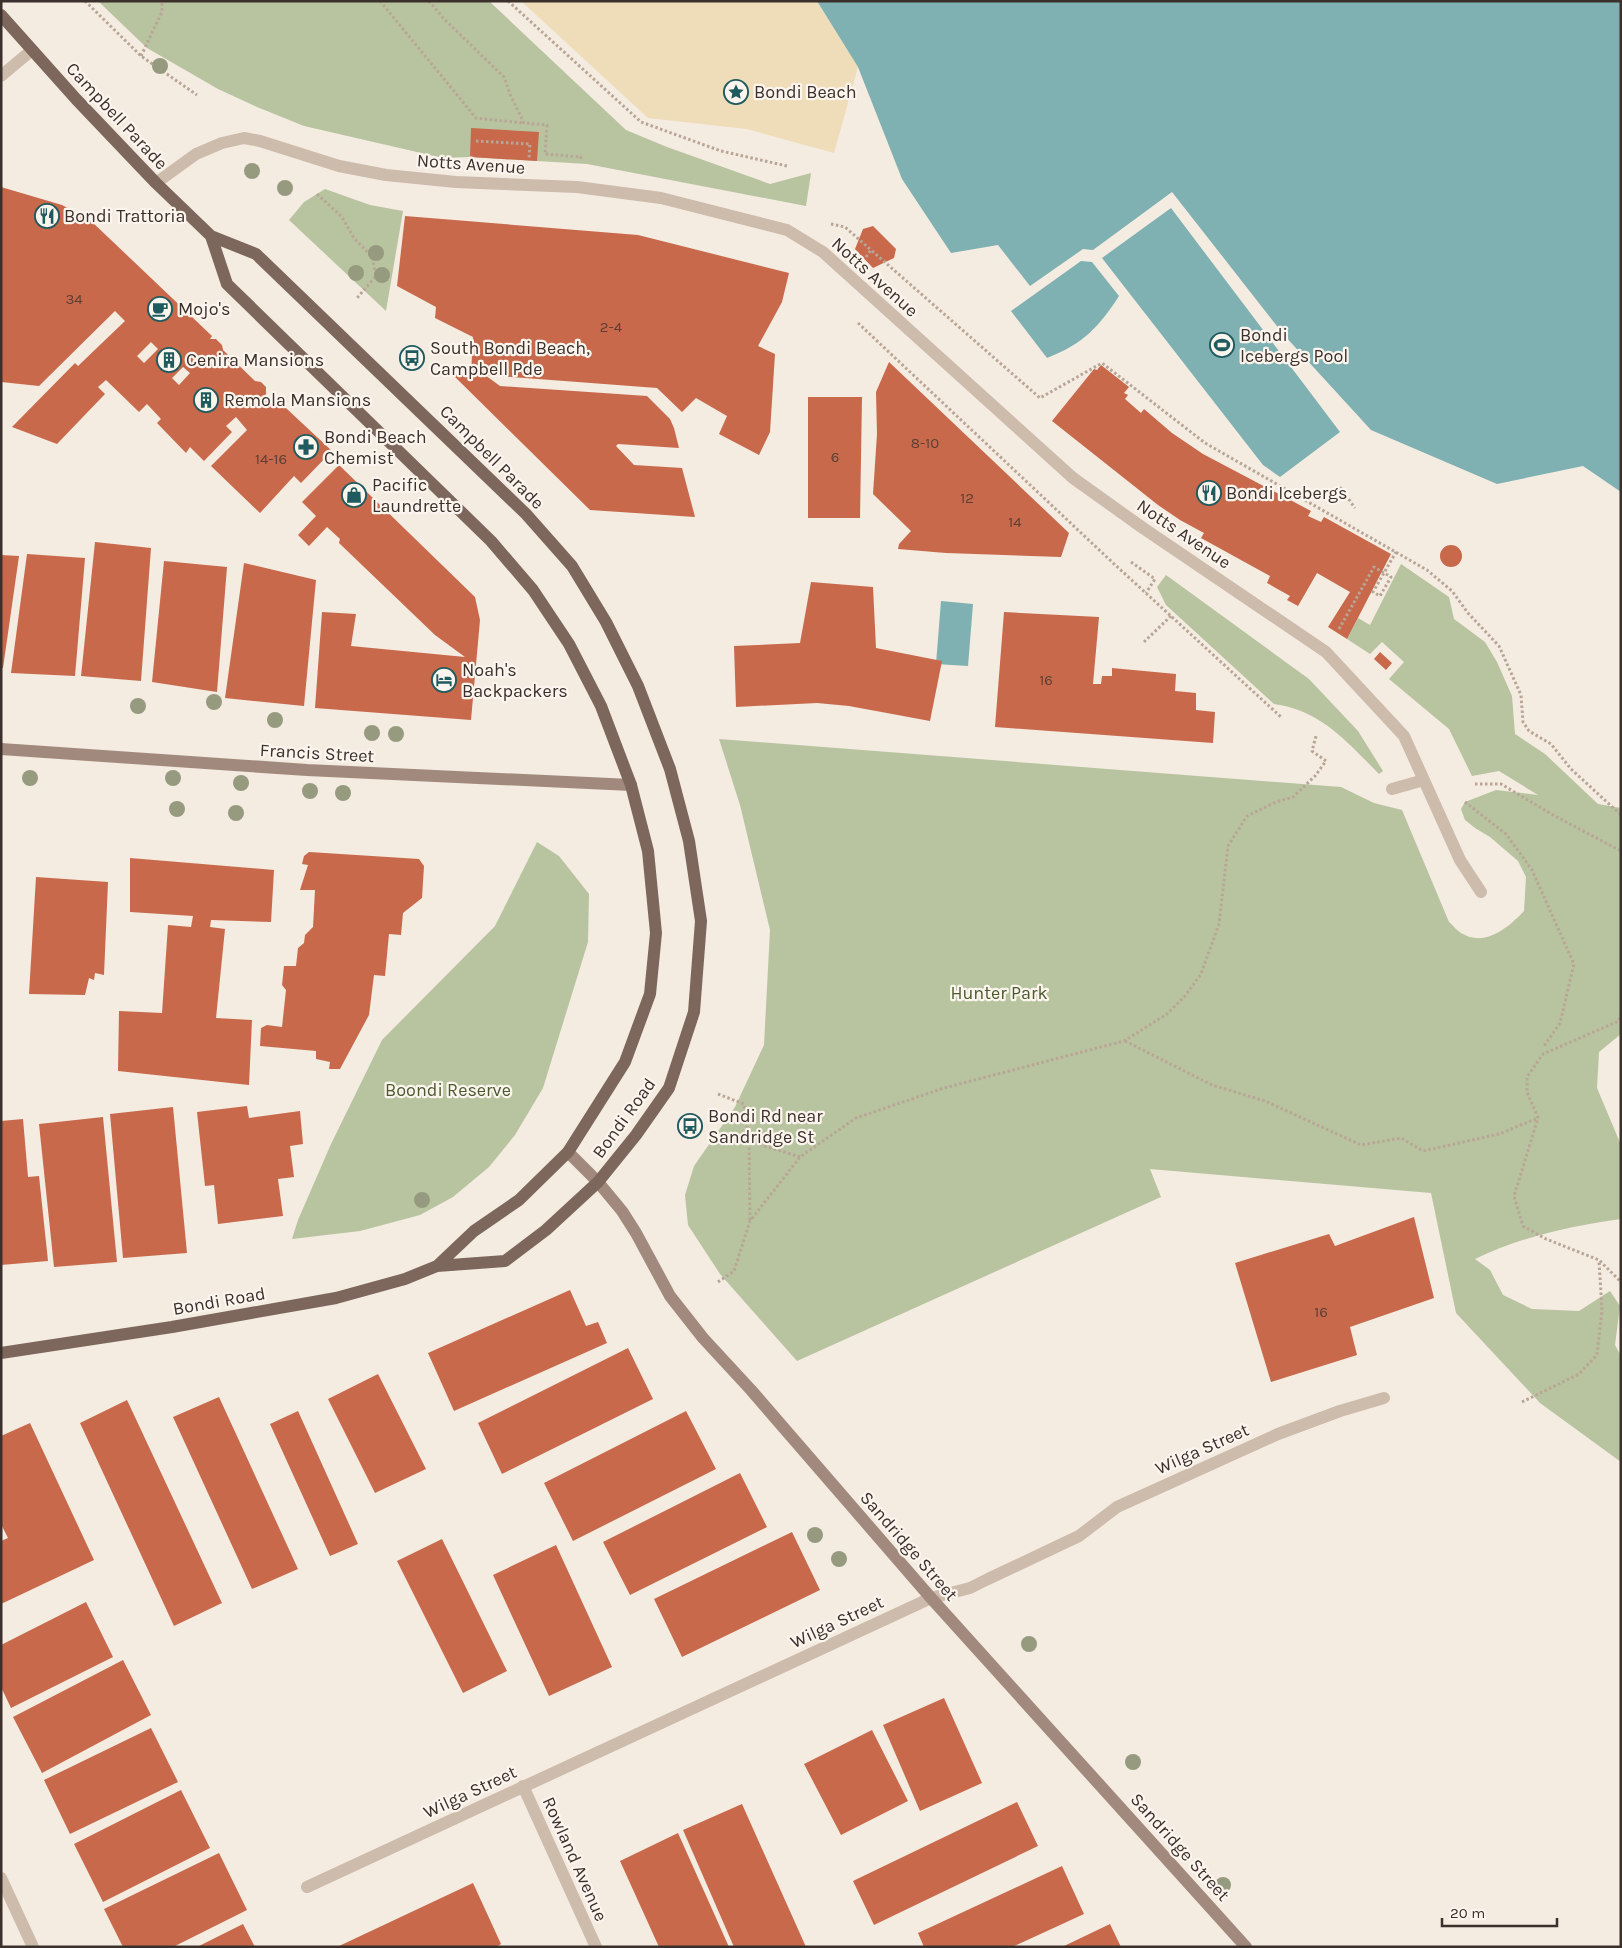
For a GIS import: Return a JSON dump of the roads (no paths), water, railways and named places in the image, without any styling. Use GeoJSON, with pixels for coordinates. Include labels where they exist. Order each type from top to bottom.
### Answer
{"type":"FeatureCollection","features":[{"type":"Feature","properties":{"kind":"main road","name":"Campbell Parade"},"geometry":{"type":"LineString","coordinates":[[1,15],[156,182],[211,236],[256,254],[526,514],[572,566],[606,622],[638,686],[670,769]]}},
{"type":"Feature","properties":{"kind":"main road","name":"Campbell Parade"},"geometry":{"type":"LineString","coordinates":[[211,236],[227,284],[491,542],[533,590],[570,644],[601,706],[631,785]]}},
{"type":"Feature","properties":{"kind":"main road","name":"Bondi Road"},"geometry":{"type":"LineString","coordinates":[[1,1353],[172,1327],[336,1298],[405,1279],[437,1266],[504,1261],[546,1230],[598,1182],[636,1135],[669,1088],[694,1012],[702,921],[690,841],[670,769]]}},
{"type":"Feature","properties":{"kind":"main road","name":"Bondi Road"},"geometry":{"type":"LineString","coordinates":[[437,1266],[474,1230],[518,1200],[568,1152],[625,1062],[650,994],[656,933],[648,851],[631,785]]}},
{"type":"Feature","properties":{"kind":"street"},"geometry":{"type":"LineString","coordinates":[[1,76],[32,50]]}},
{"type":"Feature","properties":{"kind":"street","name":"Notts Avenue"},"geometry":{"type":"LineString","coordinates":[[156,182],[196,154],[222,143],[244,138],[260,141],[356,170],[456,182],[577,187],[661,198],[787,230],[823,252],[1073,478],[1143,528],[1326,652],[1404,736],[1460,860],[1481,892]]}},
{"type":"Feature","properties":{"kind":"street","name":"Francis Street"},"geometry":{"type":"LineString","coordinates":[[1,749],[307,770],[631,785]]}},
{"type":"Feature","properties":{"kind":"street"},"geometry":{"type":"LineString","coordinates":[[1392,789],[1424,780]]}},
{"type":"Feature","properties":{"kind":"street","name":"Sandridge Street"},"geometry":{"type":"LineString","coordinates":[[568,1152],[598,1182],[636,1233],[670,1296],[703,1338],[751,1390],[931,1598],[1246,1947]]}},
{"type":"Feature","properties":{"kind":"street","name":"Wilga Street"},"geometry":{"type":"LineString","coordinates":[[307,1887],[931,1598],[970,1588],[1079,1536],[1117,1507],[1278,1434],[1340,1411],[1384,1398]]}},
{"type":"Feature","properties":{"kind":"street","name":"Rowland Avenue"},"geometry":{"type":"LineString","coordinates":[[523,1786],[596,1947]]}},
{"type":"Feature","properties":{"kind":"street"},"geometry":{"type":"LineString","coordinates":[[1,1878],[33,1947]]}},
{"type":"Feature","properties":{"kind":"water"},"geometry":{"type":"Polygon","coordinates":[[[817,1],[1621,1],[1621,492],[1583,466],[1497,484],[1371,430],[1284,335],[1172,192],[1093,250],[1083,249],[1030,286],[998,245],[951,253],[902,179],[858,67],[817,1]]]}},
{"type":"Feature","properties":{"kind":"water","name":"Bondi Icebergs Pool"},"geometry":{"type":"Polygon","coordinates":[[[1171,208],[1340,432],[1280,477],[1263,465],[1102,258],[1171,208]]]}},
{"type":"Feature","properties":{"kind":"water"},"geometry":{"type":"Polygon","coordinates":[[[1081,261],[1092,262],[1119,296],[1097,326],[1089,333],[1071,347],[1047,358],[1011,311],[1081,261]]]}},
{"type":"Feature","properties":{"kind":"water"},"geometry":{"type":"Polygon","coordinates":[[[941,601],[973,604],[968,666],[936,664],[941,601]]]}},
{"type":"Feature","properties":{"kind":"place","name":"Bondi Beach"},"geometry":{"type":"Point","coordinates":[736,92]}},
{"type":"Feature","properties":{"kind":"place","name":"Bondi Trattoria"},"geometry":{"type":"Point","coordinates":[47,216]}},
{"type":"Feature","properties":{"kind":"place","name":"Mojo's"},"geometry":{"type":"Point","coordinates":[160,309]}},
{"type":"Feature","properties":{"kind":"place","name":"Bondi Icebergs Pool"},"geometry":{"type":"Point","coordinates":[1222,345]}},
{"type":"Feature","properties":{"kind":"place","name":"South Bondi Beach, Campbell Pde"},"geometry":{"type":"Point","coordinates":[412,358]}},
{"type":"Feature","properties":{"kind":"place","name":"Cenira Mansions"},"geometry":{"type":"Point","coordinates":[169,360]}},
{"type":"Feature","properties":{"kind":"place","name":"Remola Mansions"},"geometry":{"type":"Point","coordinates":[206,400]}},
{"type":"Feature","properties":{"kind":"place","name":"Bondi Beach Chemist"},"geometry":{"type":"Point","coordinates":[306,447]}},
{"type":"Feature","properties":{"kind":"place","name":"Bondi Icebergs"},"geometry":{"type":"Point","coordinates":[1209,493]}},
{"type":"Feature","properties":{"kind":"place","name":"Pacific Laundrette"},"geometry":{"type":"Point","coordinates":[354,495]}},
{"type":"Feature","properties":{"kind":"place","name":"Noah's Backpackers"},"geometry":{"type":"Point","coordinates":[444,680]}},
{"type":"Feature","properties":{"kind":"place","name":"Bondi Rd near Sandridge St"},"geometry":{"type":"Point","coordinates":[690,1126]}},
{"type":"Feature","properties":{"kind":"park label","name":"Hunter Park"},"geometry":{"type":"Point","coordinates":[999,993]}},
{"type":"Feature","properties":{"kind":"park label","name":"Boondi Reserve"},"geometry":{"type":"Point","coordinates":[448,1090]}}]}
